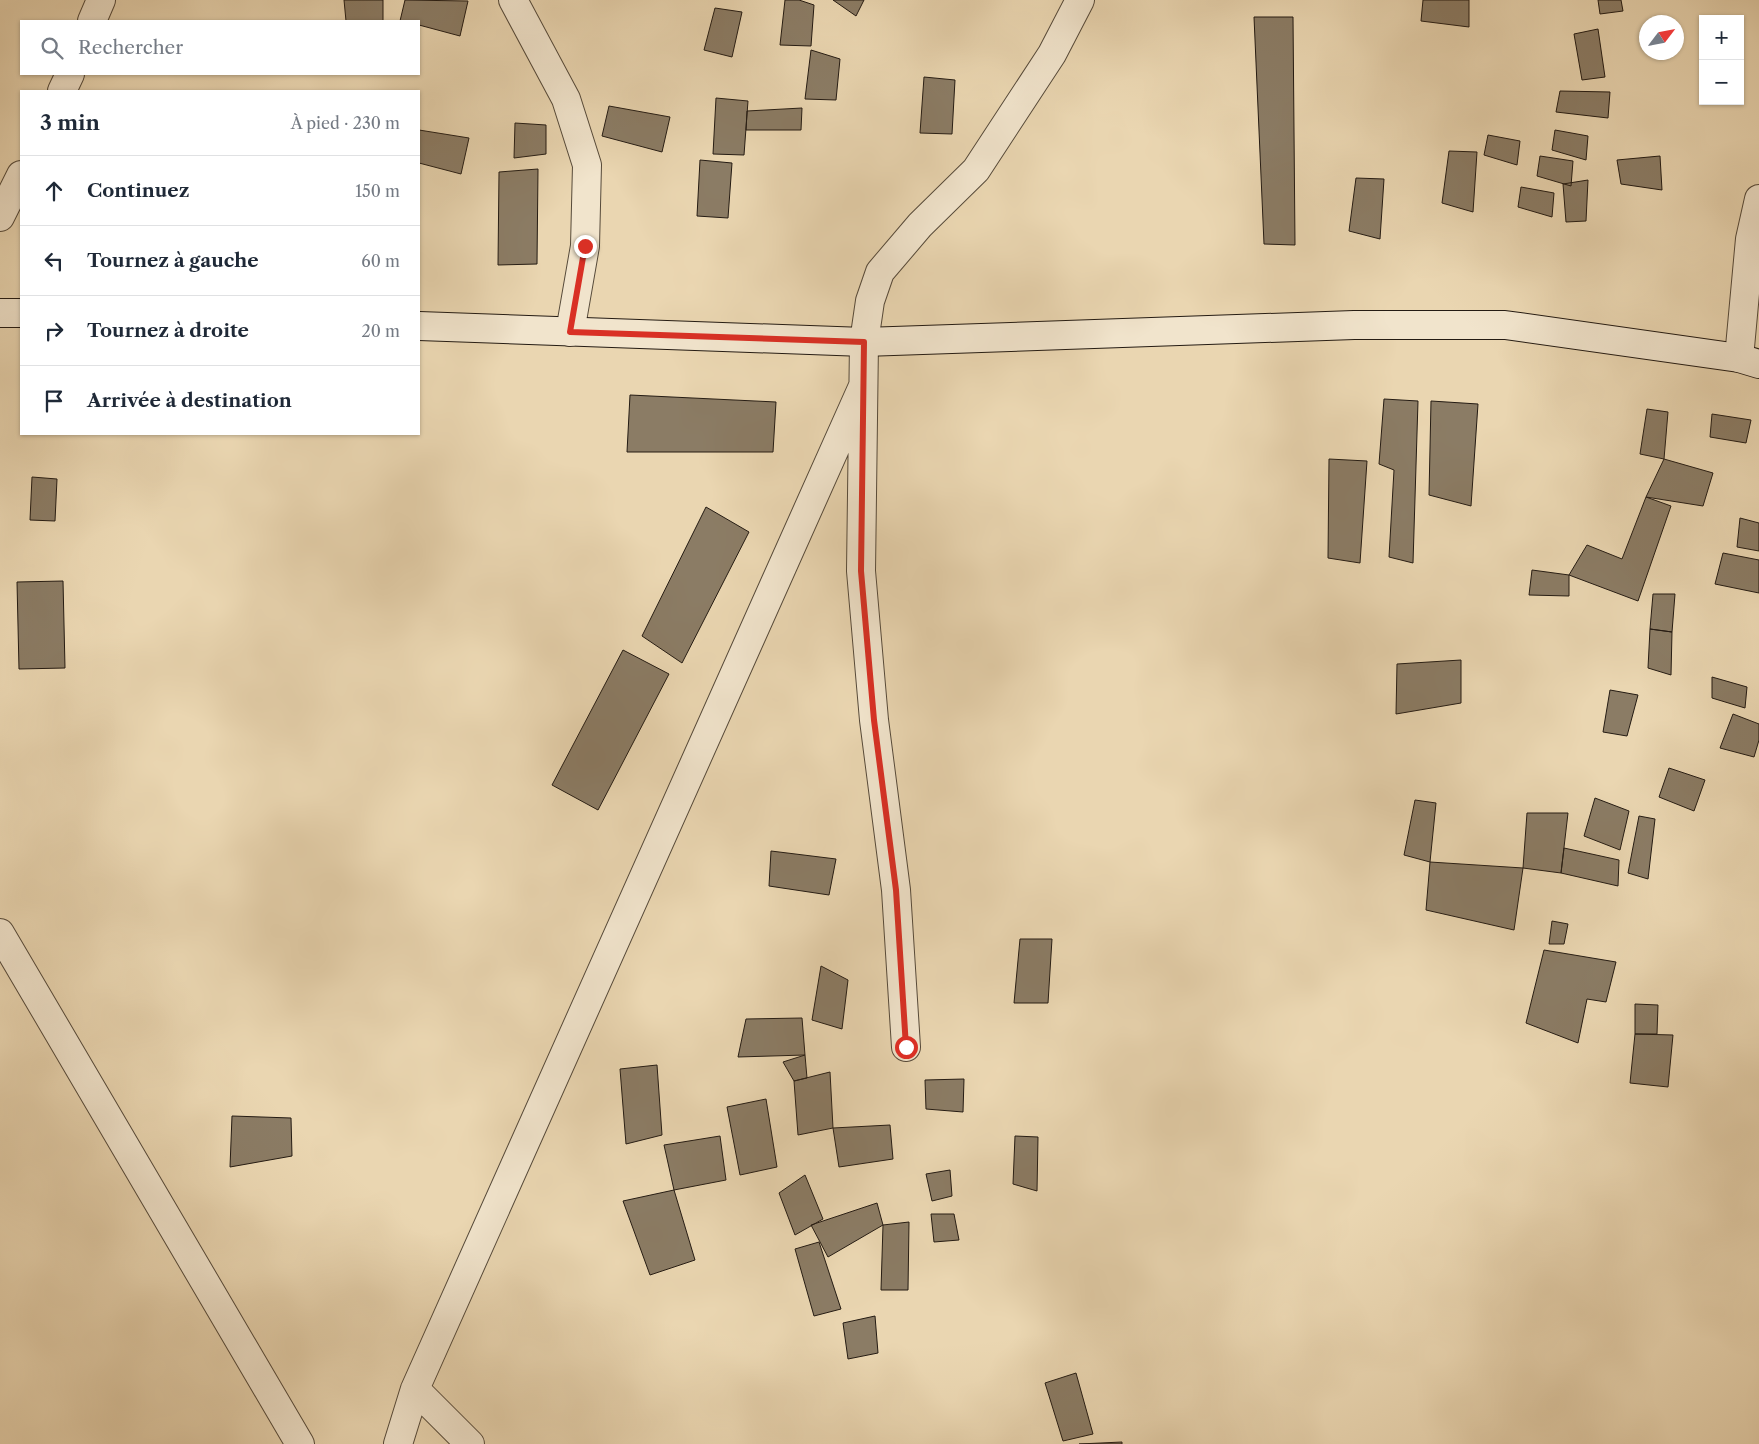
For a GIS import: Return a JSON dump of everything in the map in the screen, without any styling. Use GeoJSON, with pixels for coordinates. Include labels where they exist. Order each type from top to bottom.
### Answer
{"type":"FeatureCollection","features":[{"type":"Feature","properties":{"kind":"street"},"geometry":{"type":"LineString","coordinates":[[92,20],[101,0]]}},
{"type":"Feature","properties":{"kind":"street"},"geometry":{"type":"LineString","coordinates":[[513,0],[566,99],[587,165],[585,246],[570,332]]}},
{"type":"Feature","properties":{"kind":"street"},"geometry":{"type":"LineString","coordinates":[[906,1047],[896,890],[874,720],[861,571],[864,342],[870,302],[880,272],[920,224],[976,170],[1052,54],[1080,0]]}},
{"type":"Feature","properties":{"kind":"street"},"geometry":{"type":"LineString","coordinates":[[62,90],[70,75]]}},
{"type":"Feature","properties":{"kind":"street"},"geometry":{"type":"LineString","coordinates":[[0,217],[20,177]]}},
{"type":"Feature","properties":{"kind":"street"},"geometry":{"type":"LineString","coordinates":[[420,326],[864,342],[1354,325],[1505,325],[1749,361],[1750,239],[1759,199]]}},
{"type":"Feature","properties":{"kind":"street"},"geometry":{"type":"LineString","coordinates":[[0,313],[20,313]]}},
{"type":"Feature","properties":{"kind":"street"},"geometry":{"type":"LineString","coordinates":[[398,1444],[415,1389],[863,386]]}},
{"type":"Feature","properties":{"kind":"street"},"geometry":{"type":"LineString","coordinates":[[0,933],[300,1444]]}},
{"type":"Feature","properties":{"kind":"street"},"geometry":{"type":"LineString","coordinates":[[415,1389],[470,1444]]}},
{"type":"Feature","properties":{"kind":"building"},"geometry":{"type":"Polygon","coordinates":[[[344,0],[383,0],[383,20],[346,20],[344,0]]]}},
{"type":"Feature","properties":{"kind":"building"},"geometry":{"type":"Polygon","coordinates":[[[405,0],[468,1],[460,36],[420,25],[420,20],[400,20],[405,0]]]}},
{"type":"Feature","properties":{"kind":"building"},"geometry":{"type":"Polygon","coordinates":[[[785,0],[799,0],[814,5],[811,46],[780,45],[785,0]]]}},
{"type":"Feature","properties":{"kind":"building"},"geometry":{"type":"Polygon","coordinates":[[[833,0],[864,0],[856,16],[833,0]]]}},
{"type":"Feature","properties":{"kind":"building"},"geometry":{"type":"Polygon","coordinates":[[[1423,0],[1469,0],[1469,27],[1421,21],[1423,0]]]}},
{"type":"Feature","properties":{"kind":"building"},"geometry":{"type":"Polygon","coordinates":[[[1598,0],[1621,0],[1623,11],[1600,14],[1598,0]]]}},
{"type":"Feature","properties":{"kind":"building"},"geometry":{"type":"Polygon","coordinates":[[[715,8],[742,12],[732,57],[704,50],[715,8]]]}},
{"type":"Feature","properties":{"kind":"building"},"geometry":{"type":"Polygon","coordinates":[[[1254,17],[1293,17],[1295,245],[1264,244],[1254,17]]]}},
{"type":"Feature","properties":{"kind":"building"},"geometry":{"type":"Polygon","coordinates":[[[1598,29],[1605,77],[1582,80],[1574,34],[1598,29]]]}},
{"type":"Feature","properties":{"kind":"building"},"geometry":{"type":"Polygon","coordinates":[[[811,50],[840,59],[836,100],[805,99],[811,50]]]}},
{"type":"Feature","properties":{"kind":"building"},"geometry":{"type":"Polygon","coordinates":[[[924,77],[955,80],[952,134],[920,133],[924,77]]]}},
{"type":"Feature","properties":{"kind":"building"},"geometry":{"type":"Polygon","coordinates":[[[1560,91],[1610,92],[1608,118],[1556,112],[1560,91]]]}},
{"type":"Feature","properties":{"kind":"building"},"geometry":{"type":"Polygon","coordinates":[[[716,98],[748,101],[744,155],[713,154],[716,98]]]}},
{"type":"Feature","properties":{"kind":"building"},"geometry":{"type":"Polygon","coordinates":[[[609,106],[670,117],[662,152],[602,136],[609,106]]]}},
{"type":"Feature","properties":{"kind":"building"},"geometry":{"type":"Polygon","coordinates":[[[802,108],[801,130],[746,130],[747,111],[802,108]]]}},
{"type":"Feature","properties":{"kind":"building"},"geometry":{"type":"Polygon","coordinates":[[[515,123],[546,125],[546,154],[514,158],[515,123]]]}},
{"type":"Feature","properties":{"kind":"building"},"geometry":{"type":"Polygon","coordinates":[[[420,130],[469,138],[461,174],[420,163],[420,130]]]}},
{"type":"Feature","properties":{"kind":"building"},"geometry":{"type":"Polygon","coordinates":[[[1555,130],[1588,136],[1586,160],[1552,150],[1555,130]]]}},
{"type":"Feature","properties":{"kind":"building"},"geometry":{"type":"Polygon","coordinates":[[[1488,135],[1520,141],[1517,165],[1484,155],[1488,135]]]}},
{"type":"Feature","properties":{"kind":"building"},"geometry":{"type":"Polygon","coordinates":[[[1449,151],[1477,152],[1473,212],[1442,203],[1449,151]]]}},
{"type":"Feature","properties":{"kind":"building"},"geometry":{"type":"Polygon","coordinates":[[[1540,156],[1573,161],[1571,186],[1537,176],[1540,156]]]}},
{"type":"Feature","properties":{"kind":"building"},"geometry":{"type":"Polygon","coordinates":[[[1660,156],[1662,190],[1621,184],[1617,160],[1660,156]]]}},
{"type":"Feature","properties":{"kind":"building"},"geometry":{"type":"Polygon","coordinates":[[[700,160],[732,163],[728,218],[697,216],[700,160]]]}},
{"type":"Feature","properties":{"kind":"building"},"geometry":{"type":"Polygon","coordinates":[[[538,169],[537,264],[498,265],[499,172],[538,169]]]}},
{"type":"Feature","properties":{"kind":"building"},"geometry":{"type":"Polygon","coordinates":[[[1356,178],[1384,179],[1380,239],[1349,231],[1356,178]]]}},
{"type":"Feature","properties":{"kind":"building"},"geometry":{"type":"Polygon","coordinates":[[[1588,180],[1586,221],[1566,222],[1563,184],[1588,180]]]}},
{"type":"Feature","properties":{"kind":"building"},"geometry":{"type":"Polygon","coordinates":[[[1521,187],[1554,193],[1552,217],[1518,207],[1521,187]]]}},
{"type":"Feature","properties":{"kind":"building"},"geometry":{"type":"Polygon","coordinates":[[[630,395],[776,402],[773,452],[627,452],[630,395]]]}},
{"type":"Feature","properties":{"kind":"building"},"geometry":{"type":"Polygon","coordinates":[[[1384,399],[1418,401],[1413,563],[1389,557],[1394,470],[1379,464],[1384,399]]]}},
{"type":"Feature","properties":{"kind":"building"},"geometry":{"type":"Polygon","coordinates":[[[1431,401],[1478,404],[1471,506],[1429,495],[1431,401]]]}},
{"type":"Feature","properties":{"kind":"building"},"geometry":{"type":"Polygon","coordinates":[[[1647,409],[1668,412],[1664,459],[1640,454],[1647,409]]]}},
{"type":"Feature","properties":{"kind":"building"},"geometry":{"type":"Polygon","coordinates":[[[1712,414],[1751,420],[1746,443],[1710,437],[1712,414]]]}},
{"type":"Feature","properties":{"kind":"building"},"geometry":{"type":"Polygon","coordinates":[[[1329,459],[1367,461],[1360,563],[1328,558],[1329,459]]]}},
{"type":"Feature","properties":{"kind":"building"},"geometry":{"type":"Polygon","coordinates":[[[1664,459],[1713,473],[1703,506],[1646,497],[1664,459]]]}},
{"type":"Feature","properties":{"kind":"building"},"geometry":{"type":"Polygon","coordinates":[[[32,477],[57,479],[55,521],[30,520],[32,477]]]}},
{"type":"Feature","properties":{"kind":"building"},"geometry":{"type":"Polygon","coordinates":[[[1646,497],[1671,506],[1638,601],[1569,575],[1587,545],[1622,559],[1646,497]]]}},
{"type":"Feature","properties":{"kind":"building"},"geometry":{"type":"Polygon","coordinates":[[[706,507],[749,532],[682,663],[642,636],[706,507]]]}},
{"type":"Feature","properties":{"kind":"building"},"geometry":{"type":"Polygon","coordinates":[[[1740,518],[1759,523],[1759,551],[1737,547],[1740,518]]]}},
{"type":"Feature","properties":{"kind":"building"},"geometry":{"type":"Polygon","coordinates":[[[1723,553],[1759,560],[1759,593],[1715,584],[1723,553]]]}},
{"type":"Feature","properties":{"kind":"building"},"geometry":{"type":"Polygon","coordinates":[[[1532,570],[1569,575],[1569,596],[1529,595],[1532,570]]]}},
{"type":"Feature","properties":{"kind":"building"},"geometry":{"type":"Polygon","coordinates":[[[63,581],[65,668],[19,669],[17,582],[63,581]]]}},
{"type":"Feature","properties":{"kind":"building"},"geometry":{"type":"Polygon","coordinates":[[[1653,594],[1675,594],[1672,632],[1650,629],[1653,594]]]}},
{"type":"Feature","properties":{"kind":"building"},"geometry":{"type":"Polygon","coordinates":[[[1650,629],[1672,632],[1671,675],[1648,668],[1650,629]]]}},
{"type":"Feature","properties":{"kind":"building"},"geometry":{"type":"Polygon","coordinates":[[[623,650],[669,674],[598,810],[552,785],[623,650]]]}},
{"type":"Feature","properties":{"kind":"building"},"geometry":{"type":"Polygon","coordinates":[[[1461,660],[1461,703],[1396,714],[1397,664],[1461,660]]]}},
{"type":"Feature","properties":{"kind":"building"},"geometry":{"type":"Polygon","coordinates":[[[1712,677],[1747,687],[1745,708],[1712,698],[1712,677]]]}},
{"type":"Feature","properties":{"kind":"building"},"geometry":{"type":"Polygon","coordinates":[[[1610,690],[1638,695],[1627,736],[1603,732],[1610,690]]]}},
{"type":"Feature","properties":{"kind":"building"},"geometry":{"type":"Polygon","coordinates":[[[1733,714],[1759,724],[1759,740],[1754,757],[1720,748],[1733,714]]]}},
{"type":"Feature","properties":{"kind":"building"},"geometry":{"type":"Polygon","coordinates":[[[1669,768],[1705,780],[1694,811],[1659,797],[1669,768]]]}},
{"type":"Feature","properties":{"kind":"building"},"geometry":{"type":"Polygon","coordinates":[[[1595,798],[1629,811],[1620,850],[1584,836],[1595,798]]]}},
{"type":"Feature","properties":{"kind":"building"},"geometry":{"type":"Polygon","coordinates":[[[1415,800],[1436,803],[1430,862],[1404,855],[1415,800]]]}},
{"type":"Feature","properties":{"kind":"building"},"geometry":{"type":"Polygon","coordinates":[[[1527,813],[1568,813],[1561,873],[1523,868],[1527,813]]]}},
{"type":"Feature","properties":{"kind":"building"},"geometry":{"type":"Polygon","coordinates":[[[1639,816],[1655,819],[1648,879],[1628,873],[1639,816]]]}},
{"type":"Feature","properties":{"kind":"building"},"geometry":{"type":"Polygon","coordinates":[[[1564,848],[1619,860],[1618,886],[1561,873],[1564,848]]]}},
{"type":"Feature","properties":{"kind":"building"},"geometry":{"type":"Polygon","coordinates":[[[771,851],[836,859],[829,895],[769,886],[771,851]]]}},
{"type":"Feature","properties":{"kind":"building"},"geometry":{"type":"Polygon","coordinates":[[[1430,862],[1523,868],[1514,930],[1426,910],[1430,862]]]}},
{"type":"Feature","properties":{"kind":"building"},"geometry":{"type":"Polygon","coordinates":[[[1552,921],[1568,924],[1564,944],[1549,944],[1552,921]]]}},
{"type":"Feature","properties":{"kind":"building"},"geometry":{"type":"Polygon","coordinates":[[[1020,939],[1052,939],[1048,1003],[1014,1003],[1020,939]]]}},
{"type":"Feature","properties":{"kind":"building"},"geometry":{"type":"Polygon","coordinates":[[[1544,950],[1616,962],[1606,1002],[1587,999],[1578,1043],[1526,1023],[1544,950]]]}},
{"type":"Feature","properties":{"kind":"building"},"geometry":{"type":"Polygon","coordinates":[[[821,966],[848,980],[842,1029],[812,1020],[821,966]]]}},
{"type":"Feature","properties":{"kind":"building"},"geometry":{"type":"Polygon","coordinates":[[[1635,1004],[1658,1005],[1657,1034],[1635,1034],[1635,1004]]]}},
{"type":"Feature","properties":{"kind":"building"},"geometry":{"type":"Polygon","coordinates":[[[802,1018],[805,1055],[738,1057],[746,1019],[802,1018]]]}},
{"type":"Feature","properties":{"kind":"building"},"geometry":{"type":"Polygon","coordinates":[[[1635,1034],[1673,1035],[1668,1087],[1630,1083],[1635,1034]]]}},
{"type":"Feature","properties":{"kind":"building"},"geometry":{"type":"Polygon","coordinates":[[[805,1055],[807,1078],[794,1081],[783,1062],[805,1055]]]}},
{"type":"Feature","properties":{"kind":"building"},"geometry":{"type":"Polygon","coordinates":[[[657,1065],[662,1135],[626,1144],[620,1069],[657,1065]]]}},
{"type":"Feature","properties":{"kind":"building"},"geometry":{"type":"Polygon","coordinates":[[[830,1072],[833,1128],[798,1135],[794,1081],[830,1072]]]}},
{"type":"Feature","properties":{"kind":"building"},"geometry":{"type":"Polygon","coordinates":[[[964,1079],[963,1112],[926,1109],[925,1080],[964,1079]]]}},
{"type":"Feature","properties":{"kind":"building"},"geometry":{"type":"Polygon","coordinates":[[[766,1099],[777,1167],[740,1175],[727,1107],[766,1099]]]}},
{"type":"Feature","properties":{"kind":"building"},"geometry":{"type":"Polygon","coordinates":[[[232,1116],[291,1118],[292,1156],[230,1167],[232,1116]]]}},
{"type":"Feature","properties":{"kind":"building"},"geometry":{"type":"Polygon","coordinates":[[[890,1125],[893,1159],[839,1167],[833,1128],[890,1125]]]}},
{"type":"Feature","properties":{"kind":"building"},"geometry":{"type":"Polygon","coordinates":[[[720,1136],[726,1180],[674,1190],[664,1145],[720,1136]]]}},
{"type":"Feature","properties":{"kind":"building"},"geometry":{"type":"Polygon","coordinates":[[[1015,1136],[1038,1137],[1037,1191],[1013,1184],[1015,1136]]]}},
{"type":"Feature","properties":{"kind":"building"},"geometry":{"type":"Polygon","coordinates":[[[950,1170],[952,1196],[932,1201],[926,1174],[950,1170]]]}},
{"type":"Feature","properties":{"kind":"building"},"geometry":{"type":"Polygon","coordinates":[[[805,1175],[823,1219],[795,1235],[779,1193],[805,1175]]]}},
{"type":"Feature","properties":{"kind":"building"},"geometry":{"type":"Polygon","coordinates":[[[674,1190],[695,1260],[650,1275],[623,1201],[674,1190]]]}},
{"type":"Feature","properties":{"kind":"building"},"geometry":{"type":"Polygon","coordinates":[[[877,1203],[883,1225],[828,1257],[811,1225],[877,1203]]]}},
{"type":"Feature","properties":{"kind":"building"},"geometry":{"type":"Polygon","coordinates":[[[931,1214],[954,1214],[959,1240],[934,1242],[931,1214]]]}},
{"type":"Feature","properties":{"kind":"building"},"geometry":{"type":"Polygon","coordinates":[[[909,1222],[908,1290],[881,1290],[883,1225],[909,1222]]]}},
{"type":"Feature","properties":{"kind":"building"},"geometry":{"type":"Polygon","coordinates":[[[819,1242],[841,1309],[814,1316],[795,1249],[819,1242]]]}},
{"type":"Feature","properties":{"kind":"building"},"geometry":{"type":"Polygon","coordinates":[[[875,1316],[878,1353],[848,1359],[843,1323],[875,1316]]]}},
{"type":"Feature","properties":{"kind":"building"},"geometry":{"type":"Polygon","coordinates":[[[1076,1373],[1093,1434],[1063,1441],[1045,1383],[1076,1373]]]}},
{"type":"Feature","properties":{"kind":"building"},"geometry":{"type":"Polygon","coordinates":[[[1122,1442],[1122,1444],[1079,1444],[1122,1442]]]}},
{"type":"Feature","properties":{"kind":"route"},"geometry":{"type":"LineString","coordinates":[[585,246],[570,332],[864,342],[861,571],[874,720],[896,890],[906,1047]]}}]}
